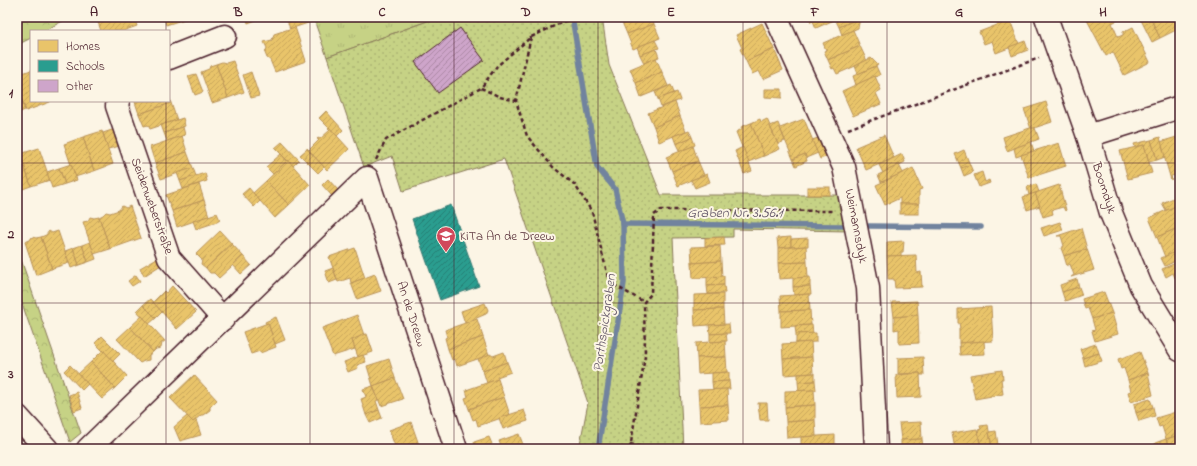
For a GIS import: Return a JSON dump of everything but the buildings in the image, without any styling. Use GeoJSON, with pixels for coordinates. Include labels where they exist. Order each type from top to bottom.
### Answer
{"type":"FeatureCollection","features":[{"type":"Feature","properties":{"kind":"street","name":"Weimannsdyk"},"geometry":{"type":"LineString","coordinates":[[776,17],[844,167],[854,211],[868,288],[876,449],[872,449]]}},
{"type":"Feature","properties":{"kind":"street","name":"Boomdyk"},"geometry":{"type":"LineString","coordinates":[[1046,17],[1088,136],[1111,213],[1141,286],[1180,350]]}},
{"type":"Feature","properties":{"kind":"street"},"geometry":{"type":"LineString","coordinates":[[170,58],[225,36]]}},
{"type":"Feature","properties":{"kind":"street","name":"Seidenweberstraße"},"geometry":{"type":"LineString","coordinates":[[118,102],[117,106],[169,258],[223,318]]}},
{"type":"Feature","properties":{"kind":"street"},"geometry":{"type":"LineString","coordinates":[[1088,136],[1180,107]]}},
{"type":"Feature","properties":{"kind":"street"},"geometry":{"type":"LineString","coordinates":[[88,449],[367,178]]}},
{"type":"Feature","properties":{"kind":"street","name":"An de Dreew"},"geometry":{"type":"LineString","coordinates":[[367,178],[456,449]]}},
{"type":"Feature","properties":{"kind":"street"},"geometry":{"type":"LineString","coordinates":[[17,416],[47,449]]}},
{"type":"Feature","properties":{"kind":"path"},"geometry":{"type":"LineString","coordinates":[[367,178],[386,140],[480,88],[497,66],[531,37],[573,17]]}},
{"type":"Feature","properties":{"kind":"path"},"geometry":{"type":"LineString","coordinates":[[531,37],[516,100],[527,136],[553,167],[574,185],[592,212],[608,277],[614,285],[644,302]]}},
{"type":"Feature","properties":{"kind":"path"},"geometry":{"type":"LineString","coordinates":[[830,136],[1058,51]]}},
{"type":"Feature","properties":{"kind":"path"},"geometry":{"type":"LineString","coordinates":[[480,88],[500,97],[516,100]]}},
{"type":"Feature","properties":{"kind":"path"},"geometry":{"type":"LineString","coordinates":[[630,449],[645,356],[644,302],[651,294],[654,215],[661,210],[854,211]]}},
{"type":"Feature","properties":{"kind":"path"},"geometry":{"type":"LineString","coordinates":[[630,444],[648,449]]}},
{"type":"Feature","properties":{"kind":"green space"},"geometry":{"type":"Polygon","coordinates":[[[17,17],[70,17],[46,30],[30,30],[30,38],[17,45],[17,17]]]}},
{"type":"Feature","properties":{"kind":"green space"},"geometry":{"type":"Polygon","coordinates":[[[313,17],[439,17],[327,57],[313,17]]]}},
{"type":"Feature","properties":{"kind":"green space"},"geometry":{"type":"Polygon","coordinates":[[[439,17],[602,17],[609,65],[661,195],[843,195],[851,231],[733,229],[733,237],[673,238],[683,449],[579,449],[588,403],[504,159],[403,191],[392,156],[364,167],[327,57],[439,17]]]}},
{"type":"Feature","properties":{"kind":"green space"},"geometry":{"type":"Polygon","coordinates":[[[17,248],[81,433],[70,442],[17,289],[17,248]]]}},
{"type":"Feature","properties":{"kind":"waterway","name":"Porthspickgraben"},"geometry":{"type":"LineString","coordinates":[[572,17],[597,167],[615,189],[623,224],[624,283],[598,449]]}},
{"type":"Feature","properties":{"kind":"waterway","name":"Graben Nr. 3.56.1"},"geometry":{"type":"LineString","coordinates":[[623,224],[846,226]]}},
{"type":"Feature","properties":{"kind":"waterway","name":"Graben Nr. 3.56.1"},"geometry":{"type":"LineString","coordinates":[[869,226],[981,227]]}},
{"type":"Feature","properties":{"kind":"place","name":"KiTa An de Dreew"},"geometry":{"type":"Point","coordinates":[446,253]}}]}
